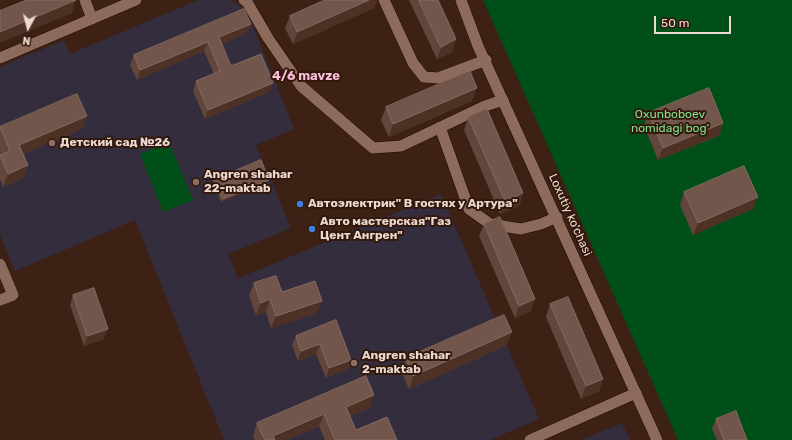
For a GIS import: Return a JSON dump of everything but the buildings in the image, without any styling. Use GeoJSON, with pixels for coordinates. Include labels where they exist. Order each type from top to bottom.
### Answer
{"type":"FeatureCollection","features":[{"type":"Feature","properties":{"kind":"street"},"geometry":{"type":"LineString","coordinates":[[85,0],[92,19]]}},
{"type":"Feature","properties":{"kind":"street"},"geometry":{"type":"LineString","coordinates":[[0,58],[136,0]]}},
{"type":"Feature","properties":{"kind":"street"},"geometry":{"type":"LineString","coordinates":[[244,0],[247,2],[268,38],[301,86],[373,148],[401,146],[486,106],[503,100]]}},
{"type":"Feature","properties":{"kind":"street"},"geometry":{"type":"LineString","coordinates":[[384,0],[413,63],[424,77],[438,78],[486,60]]}},
{"type":"Feature","properties":{"kind":"street","name":"Loxutiy ko'chasi"},"geometry":{"type":"LineString","coordinates":[[461,0],[478,46],[486,60],[657,440]]}},
{"type":"Feature","properties":{"kind":"street"},"geometry":{"type":"LineString","coordinates":[[440,127],[469,209],[490,224],[521,229],[541,224],[557,217]]}},
{"type":"Feature","properties":{"kind":"street"},"geometry":{"type":"LineString","coordinates":[[0,264],[13,295],[0,300]]}},
{"type":"Feature","properties":{"kind":"street"},"geometry":{"type":"LineString","coordinates":[[530,440],[636,393]]}},
{"type":"Feature","properties":{"kind":"shaded area"},"geometry":{"type":"Polygon","coordinates":[[[198,0],[230,0],[246,9],[294,129],[256,145],[291,228],[228,254],[238,278],[210,290],[441,194],[539,419],[490,440],[224,440],[135,220],[15,271],[0,235],[0,67],[64,40],[70,54],[198,0]]]}},
{"type":"Feature","properties":{"kind":"shaded area"},"geometry":{"type":"Polygon","coordinates":[[[622,423],[630,440],[581,440],[622,423]]]}},
{"type":"Feature","properties":{"kind":"green space","name":"Oxunboboev nomidagi bog'"},"geometry":{"type":"Polygon","coordinates":[[[483,0],[792,0],[792,440],[678,440],[483,0]]]}},
{"type":"Feature","properties":{"kind":"green space"},"geometry":{"type":"Polygon","coordinates":[[[169,142],[193,200],[163,212],[140,154],[169,142]]]}},
{"type":"Feature","properties":{"kind":"place","name":"Детский сад №26"},"geometry":{"type":"Point","coordinates":[52,143]}},
{"type":"Feature","properties":{"kind":"place","name":"Angren shahar 22-maktab"},"geometry":{"type":"Point","coordinates":[196,182]}},
{"type":"Feature","properties":{"kind":"place","name":"Автоэлектрик\" В гостях у Артура\""},"geometry":{"type":"Point","coordinates":[300,204]}},
{"type":"Feature","properties":{"kind":"place","name":"Авто мастерская\"Газ Цент Ангрен\""},"geometry":{"type":"Point","coordinates":[312,229]}},
{"type":"Feature","properties":{"kind":"place","name":"Angren shahar 2-maktab"},"geometry":{"type":"Point","coordinates":[354,363]}},
{"type":"Feature","properties":{"kind":"district","name":"4/6 mavze"},"geometry":{"type":"Point","coordinates":[306,76]}}]}
